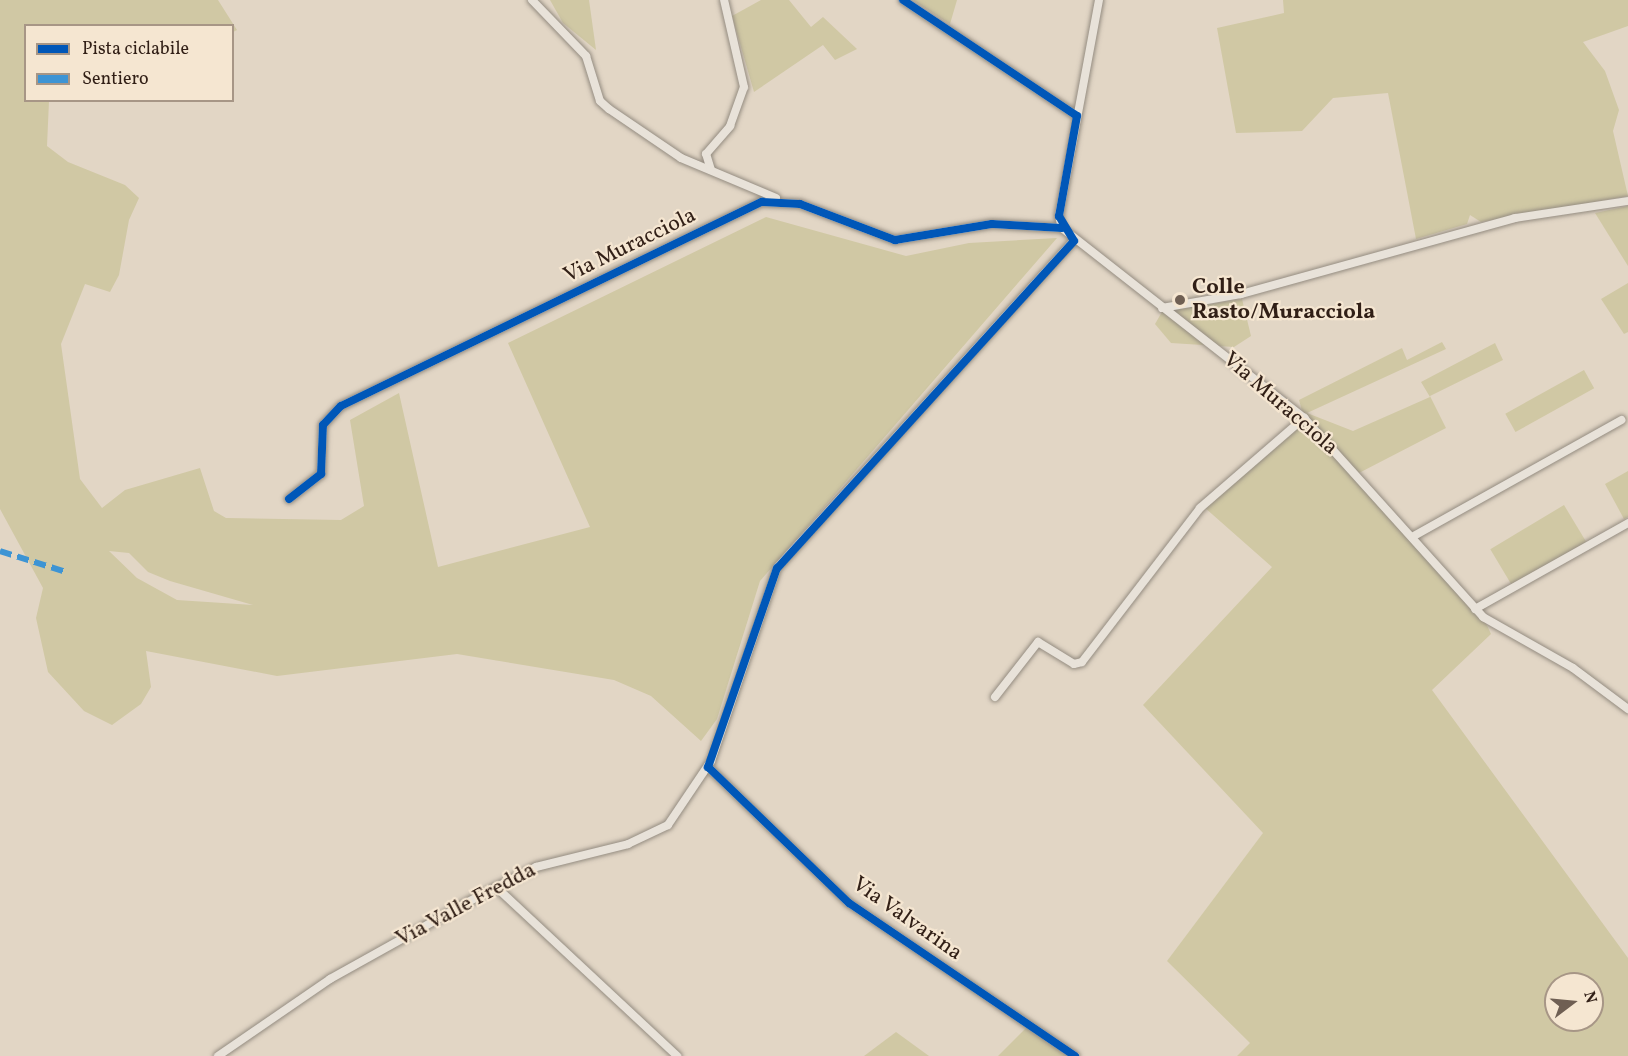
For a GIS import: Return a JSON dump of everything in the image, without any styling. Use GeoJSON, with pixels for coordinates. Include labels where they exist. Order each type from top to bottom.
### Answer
{"type":"FeatureCollection","features":[{"type":"Feature","properties":{"kind":"street"},"geometry":{"type":"LineString","coordinates":[[532,0],[586,56],[600,101],[681,158],[779,200],[895,240],[992,224],[1062,228],[1059,216],[1099,0]]}},
{"type":"Feature","properties":{"kind":"street"},"geometry":{"type":"LineString","coordinates":[[711,171],[706,154],[730,126],[744,87],[724,0]]}},
{"type":"Feature","properties":{"kind":"street"},"geometry":{"type":"LineString","coordinates":[[903,0],[1077,116]]}},
{"type":"Feature","properties":{"kind":"street","name":"Via Muracciola"},"geometry":{"type":"LineString","coordinates":[[289,499],[321,474],[323,425],[340,406],[762,202],[779,200]]}},
{"type":"Feature","properties":{"kind":"street"},"geometry":{"type":"LineString","coordinates":[[1162,308],[1241,294],[1515,218],[1628,201]]}},
{"type":"Feature","properties":{"kind":"street","name":"Via Muracciola"},"geometry":{"type":"LineString","coordinates":[[1062,228],[1074,241],[1304,418],[1476,609],[1573,668],[1628,709]]}},
{"type":"Feature","properties":{"kind":"street","name":"Via Valle Fredda"},"geometry":{"type":"LineString","coordinates":[[218,1056],[330,979],[496,887],[544,865],[661,830],[708,767],[777,568],[1074,241]]}},
{"type":"Feature","properties":{"kind":"street"},"geometry":{"type":"LineString","coordinates":[[994,697],[1036,643],[1074,664],[1084,660],[1200,508],[1304,418]]}},
{"type":"Feature","properties":{"kind":"street"},"geometry":{"type":"LineString","coordinates":[[1412,537],[1621,420]]}},
{"type":"Feature","properties":{"kind":"street"},"geometry":{"type":"LineString","coordinates":[[1476,609],[1628,523]]}},
{"type":"Feature","properties":{"kind":"street","name":"Via Valvarina"},"geometry":{"type":"LineString","coordinates":[[708,767],[852,906],[1075,1056]]}},
{"type":"Feature","properties":{"kind":"street"},"geometry":{"type":"LineString","coordinates":[[496,887],[677,1056]]}},
{"type":"Feature","properties":{"kind":"shaded area"},"geometry":{"type":"Polygon","coordinates":[[[0,0],[218,0],[233,24],[24,24],[24,102],[49,102],[47,146],[68,162],[125,185],[139,198],[129,220],[119,275],[110,292],[85,284],[61,344],[80,479],[102,508],[125,490],[200,468],[214,511],[226,518],[341,520],[364,506],[350,420],[399,393],[438,567],[590,527],[508,343],[766,217],[906,256],[969,243],[1057,238],[760,581],[717,719],[701,741],[651,696],[614,680],[457,654],[277,676],[146,651],[151,687],[141,704],[112,725],[84,711],[48,672],[36,618],[43,588],[0,509],[0,0]],[[109,551],[137,578],[177,600],[253,605],[170,581],[148,572],[129,553],[109,551]]]}},
{"type":"Feature","properties":{"kind":"shaded area"},"geometry":{"type":"Polygon","coordinates":[[[550,0],[589,0],[596,50],[563,23],[550,0]]]}},
{"type":"Feature","properties":{"kind":"shaded area"},"geometry":{"type":"Polygon","coordinates":[[[761,0],[789,0],[811,27],[823,17],[857,49],[835,60],[823,45],[754,92],[732,16],[761,0]]]}},
{"type":"Feature","properties":{"kind":"shaded area"},"geometry":{"type":"Polygon","coordinates":[[[913,0],[957,0],[950,24],[913,0]]]}},
{"type":"Feature","properties":{"kind":"shaded area"},"geometry":{"type":"Polygon","coordinates":[[[1283,0],[1628,0],[1628,26],[1583,42],[1605,71],[1619,110],[1613,131],[1628,196],[1481,222],[1470,215],[1467,224],[1416,239],[1388,93],[1333,98],[1302,131],[1236,133],[1217,28],[1284,13],[1283,0]]]}},
{"type":"Feature","properties":{"kind":"shaded area"},"geometry":{"type":"Polygon","coordinates":[[[1628,206],[1628,266],[1595,213],[1628,206]]]}},
{"type":"Feature","properties":{"kind":"shaded area"},"geometry":{"type":"Polygon","coordinates":[[[1628,283],[1628,332],[1624,334],[1601,299],[1628,283]]]}},
{"type":"Feature","properties":{"kind":"shaded area"},"geometry":{"type":"Polygon","coordinates":[[[1242,299],[1251,336],[1234,347],[1171,343],[1155,324],[1162,312],[1242,299]]]}},
{"type":"Feature","properties":{"kind":"shaded area"},"geometry":{"type":"Polygon","coordinates":[[[1442,342],[1446,349],[1307,413],[1353,431],[1430,397],[1421,382],[1495,343],[1503,360],[1430,396],[1446,428],[1357,474],[1483,617],[1491,634],[1432,690],[1628,958],[1628,1056],[1237,1056],[1250,1043],[1167,961],[1263,833],[1143,705],[1272,567],[1204,507],[1304,418],[1299,400],[1402,348],[1407,360],[1442,342]]]}},
{"type":"Feature","properties":{"kind":"shaded area"},"geometry":{"type":"Polygon","coordinates":[[[1584,370],[1594,388],[1515,432],[1505,414],[1584,370]]]}},
{"type":"Feature","properties":{"kind":"shaded area"},"geometry":{"type":"Polygon","coordinates":[[[1628,471],[1628,517],[1624,519],[1605,484],[1628,471]]]}},
{"type":"Feature","properties":{"kind":"shaded area"},"geometry":{"type":"Polygon","coordinates":[[[1564,505],[1586,542],[1512,586],[1490,549],[1564,505]]]}},
{"type":"Feature","properties":{"kind":"shaded area"},"geometry":{"type":"Polygon","coordinates":[[[1031,1023],[1075,1056],[998,1056],[1031,1023]]]}},
{"type":"Feature","properties":{"kind":"shaded area"},"geometry":{"type":"Polygon","coordinates":[[[896,1032],[929,1056],[864,1056],[896,1032]]]}},
{"type":"Feature","properties":{"kind":"marked path"},"geometry":{"type":"LineString","coordinates":[[0,551],[66,572]]}},
{"type":"Feature","properties":{"kind":"cycle path"},"geometry":{"type":"LineString","coordinates":[[903,0],[1077,116],[1059,216],[1074,241],[777,568],[708,767],[849,903],[1075,1056]]}},
{"type":"Feature","properties":{"kind":"cycle path"},"geometry":{"type":"LineString","coordinates":[[289,499],[321,474],[323,425],[341,406],[762,202],[800,204],[895,240],[992,224],[1062,228]]}},
{"type":"Feature","properties":{"kind":"place","name":"Colle Rasto/Muracciola"},"geometry":{"type":"Point","coordinates":[1180,300]}}]}
